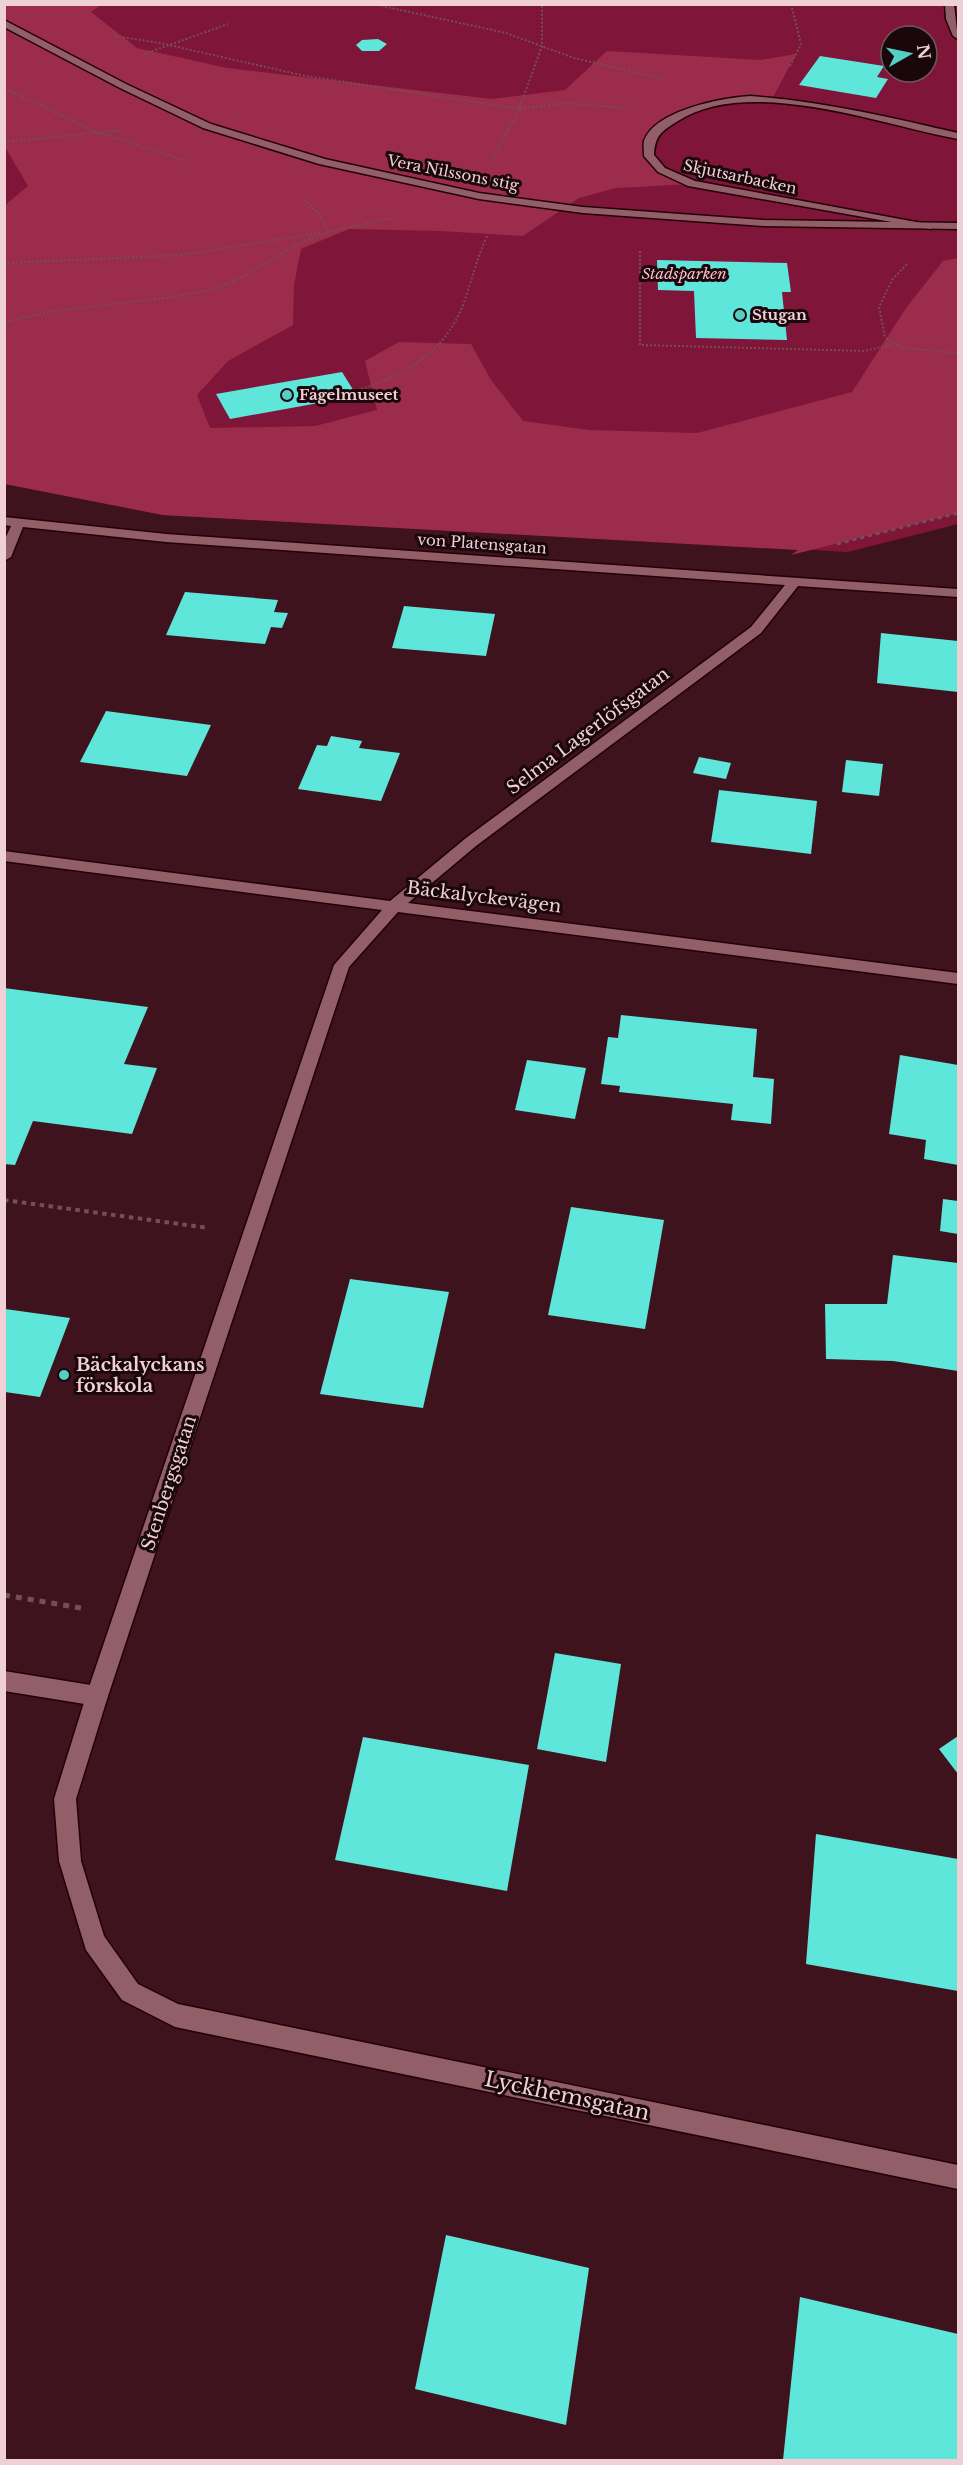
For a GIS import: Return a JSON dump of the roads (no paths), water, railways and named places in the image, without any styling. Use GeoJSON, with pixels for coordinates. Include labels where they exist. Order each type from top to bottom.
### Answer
{"type":"FeatureCollection","features":[{"type":"Feature","properties":{"kind":"street"},"geometry":{"type":"LineString","coordinates":[[949,4],[951,19],[958,36]]}},
{"type":"Feature","properties":{"kind":"street","name":"Vera Nilssons stig"},"geometry":{"type":"LineString","coordinates":[[4,23],[207,126],[323,162],[479,196],[583,210],[763,223],[927,227]]}},
{"type":"Feature","properties":{"kind":"street","name":"Skjutsarbacken"},"geometry":{"type":"LineString","coordinates":[[958,136],[856,114],[771,101],[731,99],[708,104],[675,118],[656,132],[647,146],[648,156],[668,177],[692,184],[927,227],[958,226]]}},
{"type":"Feature","properties":{"kind":"street"},"geometry":{"type":"LineString","coordinates":[[4,557],[11,523]]}},
{"type":"Feature","properties":{"kind":"street","name":"von Platensgatan"},"geometry":{"type":"LineString","coordinates":[[11,523],[166,538],[958,593]]}},
{"type":"Feature","properties":{"kind":"street","name":"Selma Lagerlöfsgatan"},"geometry":{"type":"LineString","coordinates":[[395,905],[471,842],[756,630],[795,580]]}},
{"type":"Feature","properties":{"kind":"street","name":"Bäckalyckevägen"},"geometry":{"type":"LineString","coordinates":[[4,856],[958,979]]}},
{"type":"Feature","properties":{"kind":"street","name":"Stenbergsgatan"},"geometry":{"type":"LineString","coordinates":[[175,2015],[130,1992],[94,1942],[70,1861],[65,1799],[97,1696],[342,965],[395,905]]}},
{"type":"Feature","properties":{"kind":"street"},"geometry":{"type":"LineString","coordinates":[[4,1681],[97,1696]]}},
{"type":"Feature","properties":{"kind":"street","name":"Lyckhemsgatan"},"geometry":{"type":"LineString","coordinates":[[175,2015],[958,2176]]}},
{"type":"Feature","properties":{"kind":"place","name":"Stugan"},"geometry":{"type":"Point","coordinates":[740,315]}},
{"type":"Feature","properties":{"kind":"place","name":"Fågelmuseet"},"geometry":{"type":"Point","coordinates":[287,395]}},
{"type":"Feature","properties":{"kind":"place","name":"Bäckalyckans förskola"},"geometry":{"type":"Point","coordinates":[64,1375]}},
{"type":"Feature","properties":{"kind":"park label","name":"Stadsparken"},"geometry":{"type":"Point","coordinates":[684,274]}}]}
